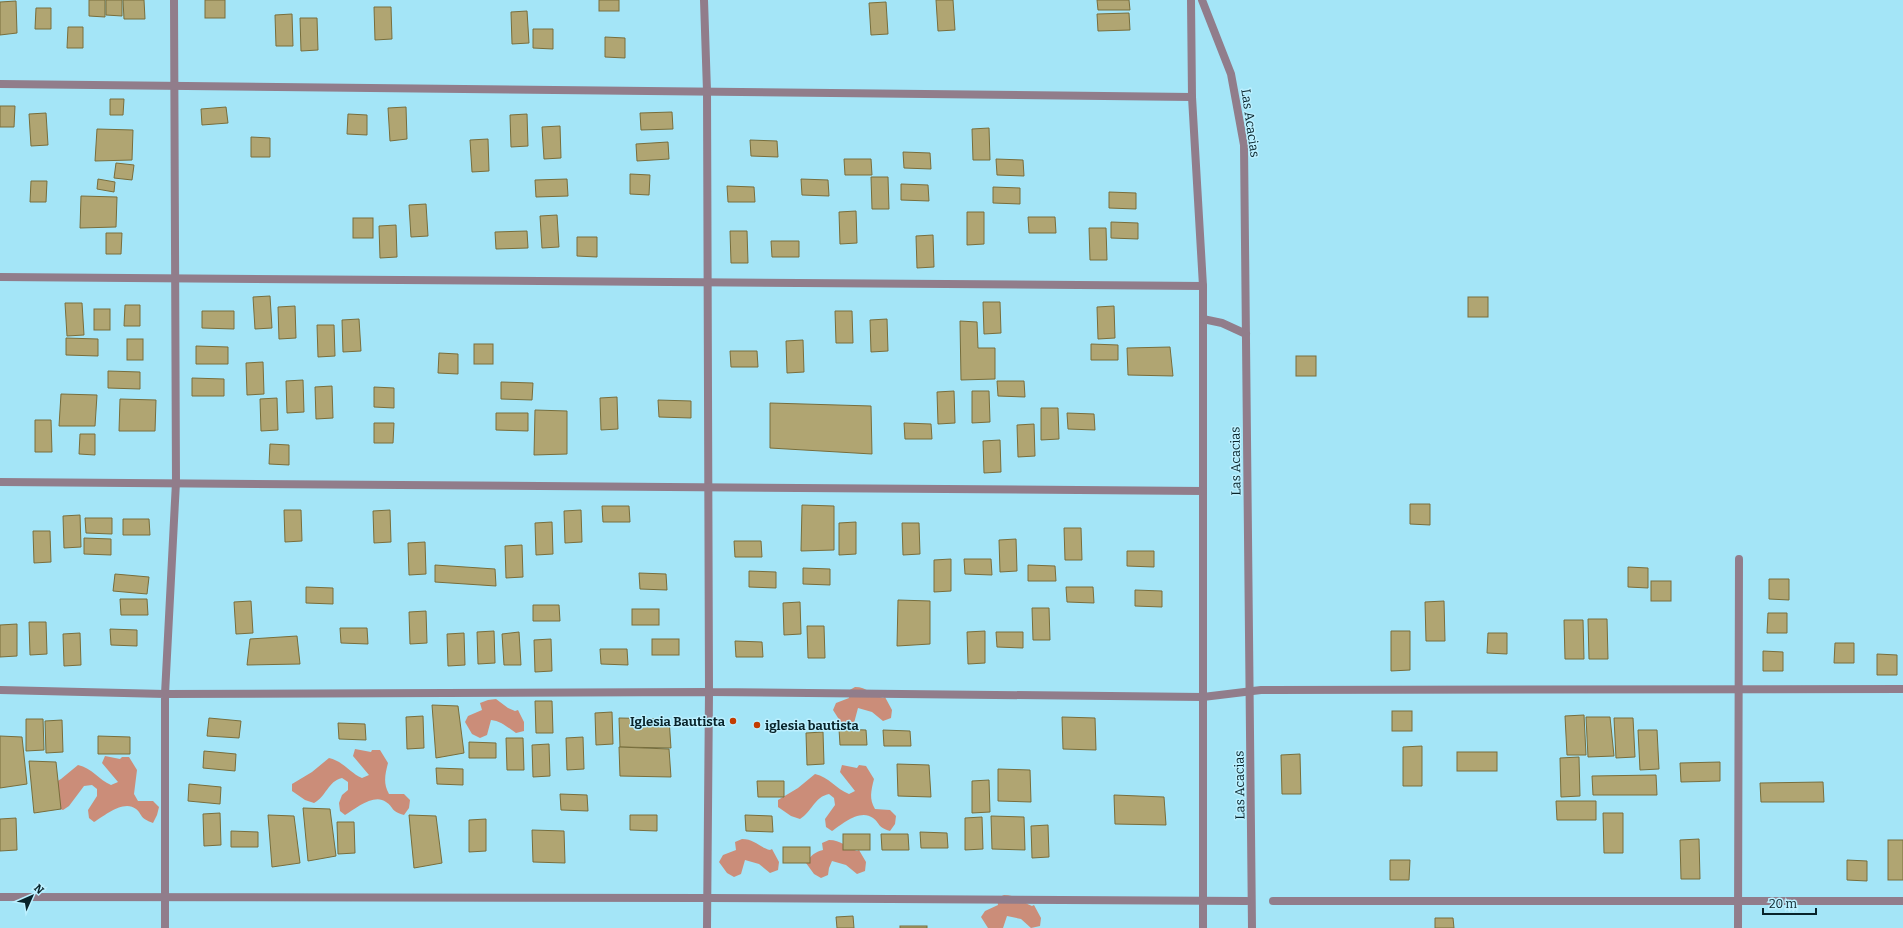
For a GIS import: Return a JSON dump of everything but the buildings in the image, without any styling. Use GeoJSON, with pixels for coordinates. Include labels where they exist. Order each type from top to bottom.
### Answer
{"type":"FeatureCollection","features":[{"type":"Feature","properties":{"kind":"street"},"geometry":{"type":"LineString","coordinates":[[165,928],[165,694],[176,482],[174,0]]}},
{"type":"Feature","properties":{"kind":"street"},"geometry":{"type":"LineString","coordinates":[[704,0],[707,91],[708,282],[708,928]]}},
{"type":"Feature","properties":{"kind":"street"},"geometry":{"type":"LineString","coordinates":[[1191,0],[1192,97],[1203,286],[1203,928]]}},
{"type":"Feature","properties":{"kind":"street","name":"Las Acacias"},"geometry":{"type":"LineString","coordinates":[[1202,0],[1231,74],[1244,145],[1252,928]]}},
{"type":"Feature","properties":{"kind":"street"},"geometry":{"type":"LineString","coordinates":[[0,84],[1192,97]]}},
{"type":"Feature","properties":{"kind":"street"},"geometry":{"type":"LineString","coordinates":[[0,277],[175,277],[1203,286]]}},
{"type":"Feature","properties":{"kind":"street"},"geometry":{"type":"LineString","coordinates":[[1203,319],[1222,322],[1246,334]]}},
{"type":"Feature","properties":{"kind":"street"},"geometry":{"type":"LineString","coordinates":[[0,482],[176,482],[1202,491]]}},
{"type":"Feature","properties":{"kind":"street"},"geometry":{"type":"LineString","coordinates":[[1738,928],[1739,559]]}},
{"type":"Feature","properties":{"kind":"street"},"geometry":{"type":"LineString","coordinates":[[0,690],[165,694],[709,692],[1203,697],[1250,691],[1903,689]]}},
{"type":"Feature","properties":{"kind":"street"},"geometry":{"type":"LineString","coordinates":[[0,897],[708,898],[1247,901]]}},
{"type":"Feature","properties":{"kind":"street"},"geometry":{"type":"LineString","coordinates":[[1273,901],[1903,901]]}},
{"type":"Feature","properties":{"kind":"shaded area"},"geometry":{"type":"Polygon","coordinates":[[[855,687],[863,688],[883,698],[885,697],[892,710],[891,718],[883,721],[872,712],[858,708],[854,723],[847,725],[840,721],[833,710],[836,703],[849,698],[848,691],[855,687]]]}},
{"type":"Feature","properties":{"kind":"shaded area"},"geometry":{"type":"Polygon","coordinates":[[[496,699],[508,708],[515,711],[518,710],[524,722],[524,731],[516,733],[501,723],[491,720],[487,735],[480,738],[472,734],[465,722],[468,716],[482,710],[480,703],[496,699]]]}},
{"type":"Feature","properties":{"kind":"shaded area"},"geometry":{"type":"Polygon","coordinates":[[[355,749],[371,752],[372,750],[380,750],[388,763],[385,779],[389,794],[404,794],[410,800],[409,808],[404,815],[394,810],[386,802],[376,799],[359,806],[345,815],[340,811],[339,803],[342,795],[348,790],[348,782],[342,778],[333,782],[314,803],[305,800],[292,791],[292,784],[312,772],[329,758],[342,764],[362,778],[369,775],[353,756],[355,749]]]}},
{"type":"Feature","properties":{"kind":"shaded area"},"geometry":{"type":"Polygon","coordinates":[[[105,756],[120,759],[122,757],[129,757],[137,770],[134,794],[138,801],[153,801],[159,807],[153,823],[143,818],[136,809],[131,806],[120,807],[94,822],[89,818],[88,810],[97,796],[97,789],[92,785],[84,786],[69,806],[63,810],[54,807],[41,791],[61,779],[78,765],[91,771],[111,785],[118,782],[102,763],[105,756]]]}},
{"type":"Feature","properties":{"kind":"shaded area"},"geometry":{"type":"Polygon","coordinates":[[[842,765],[857,768],[859,765],[866,766],[874,779],[871,795],[875,809],[890,810],[896,816],[895,824],[890,831],[881,826],[868,815],[862,815],[851,818],[832,831],[826,827],[825,819],[835,805],[834,798],[829,794],[816,801],[807,813],[800,819],[791,816],[778,807],[778,800],[798,788],[815,774],[824,778],[844,792],[849,794],[855,791],[840,772],[842,765]]]}},
{"type":"Feature","properties":{"kind":"shaded area"},"geometry":{"type":"Polygon","coordinates":[[[742,839],[750,840],[770,850],[772,849],[779,862],[778,870],[770,873],[759,864],[745,860],[741,874],[734,877],[727,873],[719,862],[723,855],[736,850],[735,842],[742,839]]]}},
{"type":"Feature","properties":{"kind":"shaded area"},"geometry":{"type":"Polygon","coordinates":[[[829,840],[840,842],[857,851],[859,850],[866,862],[865,871],[857,874],[846,865],[832,861],[828,875],[821,878],[814,874],[806,863],[813,854],[823,850],[822,843],[829,840]]]}},
{"type":"Feature","properties":{"kind":"shaded area"},"geometry":{"type":"Polygon","coordinates":[[[1004,895],[1015,897],[1032,906],[1034,905],[1041,918],[1040,926],[1031,928],[1021,919],[1007,916],[1003,928],[988,928],[981,917],[985,911],[998,905],[997,898],[1004,895]]]}},
{"type":"Feature","properties":{"kind":"place","name":"Iglesia Bautista"},"geometry":{"type":"Point","coordinates":[733,721]}},
{"type":"Feature","properties":{"kind":"place","name":"iglesia bautista"},"geometry":{"type":"Point","coordinates":[757,725]}}]}
